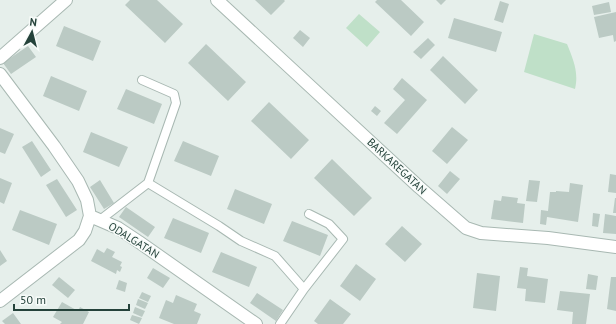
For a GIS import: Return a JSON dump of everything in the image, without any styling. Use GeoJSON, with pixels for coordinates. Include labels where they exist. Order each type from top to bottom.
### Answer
{"type":"FeatureCollection","features":[{"type":"Feature","properties":{"kind":"street"},"geometry":{"type":"LineString","coordinates":[[0,58],[66,0]]}},
{"type":"Feature","properties":{"kind":"street","name":"BARKAREGATAN"},"geometry":{"type":"LineString","coordinates":[[217,0],[466,228],[481,233],[548,238],[616,246]]}},
{"type":"Feature","properties":{"kind":"street"},"geometry":{"type":"LineString","coordinates":[[0,74],[54,146],[78,181],[95,218],[78,240],[0,300]]}},
{"type":"Feature","properties":{"kind":"street","name":"ODALGATAN"},"geometry":{"type":"LineString","coordinates":[[95,218],[118,228],[256,324]]}},
{"type":"Feature","properties":{"kind":"lane"},"geometry":{"type":"LineString","coordinates":[[95,218],[148,183],[176,103],[174,94],[142,80]]}},
{"type":"Feature","properties":{"kind":"lane"},"geometry":{"type":"LineString","coordinates":[[148,183],[240,240],[275,256],[304,289]]}},
{"type":"Feature","properties":{"kind":"lane"},"geometry":{"type":"LineString","coordinates":[[280,324],[304,289],[343,239],[329,224],[309,214]]}},
{"type":"Feature","properties":{"kind":"green space"},"geometry":{"type":"Polygon","coordinates":[[[359,14],[380,32],[367,47],[346,28],[359,14]]]}},
{"type":"Feature","properties":{"kind":"green space"},"geometry":{"type":"Polygon","coordinates":[[[534,34],[567,44],[576,71],[575,89],[524,72],[534,34]]]}},
{"type":"Feature","properties":{"kind":"building"},"geometry":{"type":"Polygon","coordinates":[[[130,0],[157,0],[183,24],[165,43],[125,5],[130,0]]]}},
{"type":"Feature","properties":{"kind":"building"},"geometry":{"type":"Polygon","coordinates":[[[255,0],[284,0],[285,1],[271,15],[255,0]]]}},
{"type":"Feature","properties":{"kind":"building"},"geometry":{"type":"Polygon","coordinates":[[[377,0],[401,0],[424,22],[411,36],[375,2],[377,0]]]}},
{"type":"Feature","properties":{"kind":"building"},"geometry":{"type":"Polygon","coordinates":[[[436,0],[446,0],[441,5],[436,0]]]}},
{"type":"Feature","properties":{"kind":"building"},"geometry":{"type":"Polygon","coordinates":[[[500,1],[509,4],[503,23],[494,20],[500,1]]]}},
{"type":"Feature","properties":{"kind":"building"},"geometry":{"type":"Polygon","coordinates":[[[609,2],[611,12],[594,15],[592,6],[609,2]]]}},
{"type":"Feature","properties":{"kind":"building"},"geometry":{"type":"Polygon","coordinates":[[[616,12],[616,41],[614,42],[613,35],[599,38],[594,17],[616,12]]]}},
{"type":"Feature","properties":{"kind":"building"},"geometry":{"type":"Polygon","coordinates":[[[454,18],[502,32],[496,52],[448,38],[454,18]]]}},
{"type":"Feature","properties":{"kind":"building"},"geometry":{"type":"Polygon","coordinates":[[[64,26],[101,41],[93,61],[56,46],[64,26]]]}},
{"type":"Feature","properties":{"kind":"building"},"geometry":{"type":"Polygon","coordinates":[[[300,30],[310,38],[303,47],[293,38],[300,30]]]}},
{"type":"Feature","properties":{"kind":"building"},"geometry":{"type":"Polygon","coordinates":[[[428,38],[435,45],[421,59],[413,52],[428,38]]]}},
{"type":"Feature","properties":{"kind":"building"},"geometry":{"type":"Polygon","coordinates":[[[206,44],[246,82],[228,101],[188,63],[206,44]]]}},
{"type":"Feature","properties":{"kind":"building"},"geometry":{"type":"Polygon","coordinates":[[[28,46],[36,57],[11,74],[3,63],[28,46]]]}},
{"type":"Feature","properties":{"kind":"building"},"geometry":{"type":"Polygon","coordinates":[[[443,56],[478,90],[465,104],[430,70],[443,56]]]}},
{"type":"Feature","properties":{"kind":"building"},"geometry":{"type":"Polygon","coordinates":[[[51,76],[87,91],[79,111],[43,96],[51,76]]]}},
{"type":"Feature","properties":{"kind":"building"},"geometry":{"type":"Polygon","coordinates":[[[402,78],[427,100],[397,134],[384,123],[405,100],[393,89],[402,78]]]}},
{"type":"Feature","properties":{"kind":"building"},"geometry":{"type":"Polygon","coordinates":[[[126,89],[162,104],[154,124],[117,109],[126,89]]]}},
{"type":"Feature","properties":{"kind":"building"},"geometry":{"type":"Polygon","coordinates":[[[269,102],[309,140],[291,159],[251,121],[269,102]]]}},
{"type":"Feature","properties":{"kind":"building"},"geometry":{"type":"Polygon","coordinates":[[[375,106],[381,111],[377,116],[371,111],[375,106]]]}},
{"type":"Feature","properties":{"kind":"building"},"geometry":{"type":"Polygon","coordinates":[[[452,127],[468,140],[447,164],[432,151],[452,127]]]}},
{"type":"Feature","properties":{"kind":"building"},"geometry":{"type":"Polygon","coordinates":[[[0,128],[14,134],[5,154],[0,152],[0,128]]]}},
{"type":"Feature","properties":{"kind":"building"},"geometry":{"type":"Polygon","coordinates":[[[91,132],[128,147],[119,167],[83,152],[91,132]]]}},
{"type":"Feature","properties":{"kind":"building"},"geometry":{"type":"Polygon","coordinates":[[[32,141],[51,170],[41,177],[22,147],[32,141]]]}},
{"type":"Feature","properties":{"kind":"building"},"geometry":{"type":"Polygon","coordinates":[[[183,141],[219,156],[211,176],[174,161],[183,141]]]}},
{"type":"Feature","properties":{"kind":"building"},"geometry":{"type":"Polygon","coordinates":[[[332,159],[372,198],[354,216],[314,178],[332,159]]]}},
{"type":"Feature","properties":{"kind":"building"},"geometry":{"type":"Polygon","coordinates":[[[450,171],[460,179],[447,194],[438,186],[450,171]]]}},
{"type":"Feature","properties":{"kind":"building"},"geometry":{"type":"Polygon","coordinates":[[[610,174],[616,175],[616,193],[608,192],[610,174]]]}},
{"type":"Feature","properties":{"kind":"building"},"geometry":{"type":"Polygon","coordinates":[[[0,178],[12,183],[4,204],[0,202],[0,178]]]}},
{"type":"Feature","properties":{"kind":"building"},"geometry":{"type":"Polygon","coordinates":[[[57,179],[77,210],[66,217],[46,185],[57,179]]]}},
{"type":"Feature","properties":{"kind":"building"},"geometry":{"type":"Polygon","coordinates":[[[100,180],[114,203],[104,209],[90,187],[100,180]]]}},
{"type":"Feature","properties":{"kind":"building"},"geometry":{"type":"Polygon","coordinates":[[[529,180],[540,181],[537,202],[526,201],[529,180]]]}},
{"type":"Feature","properties":{"kind":"building"},"geometry":{"type":"Polygon","coordinates":[[[570,183],[583,185],[578,222],[547,217],[546,225],[540,224],[541,210],[548,211],[550,192],[569,192],[570,183]]]}},
{"type":"Feature","properties":{"kind":"building"},"geometry":{"type":"Polygon","coordinates":[[[235,189],[272,204],[264,224],[227,209],[235,189]]]}},
{"type":"Feature","properties":{"kind":"building"},"geometry":{"type":"Polygon","coordinates":[[[502,196],[518,198],[517,203],[525,204],[523,223],[491,219],[494,200],[501,201],[502,196]]]}},
{"type":"Feature","properties":{"kind":"building"},"geometry":{"type":"Polygon","coordinates":[[[615,198],[616,213],[613,213],[615,198]]]}},
{"type":"Feature","properties":{"kind":"building"},"geometry":{"type":"Polygon","coordinates":[[[126,207],[155,227],[148,237],[119,217],[126,207]]]}},
{"type":"Feature","properties":{"kind":"building"},"geometry":{"type":"Polygon","coordinates":[[[20,210],[57,224],[49,245],[12,230],[20,210]]]}},
{"type":"Feature","properties":{"kind":"building"},"geometry":{"type":"Polygon","coordinates":[[[593,213],[600,214],[598,227],[592,226],[593,213]]]}},
{"type":"Feature","properties":{"kind":"building"},"geometry":{"type":"Polygon","coordinates":[[[605,214],[616,216],[616,234],[603,233],[605,214]]]}},
{"type":"Feature","properties":{"kind":"building"},"geometry":{"type":"Polygon","coordinates":[[[173,218],[209,233],[201,253],[164,238],[173,218]]]}},
{"type":"Feature","properties":{"kind":"building"},"geometry":{"type":"Polygon","coordinates":[[[292,221],[328,235],[320,256],[283,241],[292,221]]]}},
{"type":"Feature","properties":{"kind":"building"},"geometry":{"type":"Polygon","coordinates":[[[402,226],[422,244],[405,262],[385,244],[402,226]]]}},
{"type":"Feature","properties":{"kind":"building"},"geometry":{"type":"Polygon","coordinates":[[[107,248],[115,252],[112,257],[122,262],[120,272],[117,270],[116,274],[91,261],[97,249],[104,253],[107,248]]]}},
{"type":"Feature","properties":{"kind":"building"},"geometry":{"type":"Polygon","coordinates":[[[0,250],[7,261],[0,266],[0,250]]]}},
{"type":"Feature","properties":{"kind":"building"},"geometry":{"type":"Polygon","coordinates":[[[221,252],[257,267],[249,287],[212,272],[221,252]]]}},
{"type":"Feature","properties":{"kind":"building"},"geometry":{"type":"Polygon","coordinates":[[[356,264],[376,279],[360,301],[340,286],[356,264]]]}},
{"type":"Feature","properties":{"kind":"building"},"geometry":{"type":"Polygon","coordinates":[[[520,267],[528,268],[527,276],[548,279],[545,303],[525,301],[526,289],[517,288],[520,267]]]}},
{"type":"Feature","properties":{"kind":"building"},"geometry":{"type":"Polygon","coordinates":[[[153,268],[170,278],[163,288],[147,278],[153,268]]]}},
{"type":"Feature","properties":{"kind":"building"},"geometry":{"type":"Polygon","coordinates":[[[477,273],[500,276],[496,311],[473,308],[477,273]]]}},
{"type":"Feature","properties":{"kind":"building"},"geometry":{"type":"Polygon","coordinates":[[[588,274],[598,276],[596,290],[586,289],[588,274]]]}},
{"type":"Feature","properties":{"kind":"building"},"geometry":{"type":"Polygon","coordinates":[[[59,277],[75,290],[68,298],[52,285],[59,277]]]}},
{"type":"Feature","properties":{"kind":"building"},"geometry":{"type":"Polygon","coordinates":[[[611,277],[616,277],[616,311],[607,309],[611,277]]]}},
{"type":"Feature","properties":{"kind":"building"},"geometry":{"type":"Polygon","coordinates":[[[119,280],[127,283],[125,292],[116,289],[119,280]]]}},
{"type":"Feature","properties":{"kind":"building"},"geometry":{"type":"Polygon","coordinates":[[[560,291],[590,294],[586,324],[572,324],[573,312],[557,310],[560,291]]]}},
{"type":"Feature","properties":{"kind":"building"},"geometry":{"type":"Polygon","coordinates":[[[142,292],[151,296],[148,302],[139,298],[142,292]]]}},
{"type":"Feature","properties":{"kind":"building"},"geometry":{"type":"Polygon","coordinates":[[[257,293],[283,310],[276,321],[250,303],[257,293]]]}},
{"type":"Feature","properties":{"kind":"building"},"geometry":{"type":"Polygon","coordinates":[[[176,295],[197,304],[194,311],[201,314],[197,324],[174,324],[159,318],[166,300],[173,303],[176,295]]]}},
{"type":"Feature","properties":{"kind":"building"},"geometry":{"type":"Polygon","coordinates":[[[138,299],[148,303],[145,309],[136,305],[138,299]]]}},
{"type":"Feature","properties":{"kind":"building"},"geometry":{"type":"Polygon","coordinates":[[[330,299],[351,314],[343,324],[318,324],[314,321],[330,299]]]}},
{"type":"Feature","properties":{"kind":"building"},"geometry":{"type":"Polygon","coordinates":[[[62,302],[78,311],[80,307],[89,312],[83,324],[60,324],[62,322],[53,317],[62,302]]]}},
{"type":"Feature","properties":{"kind":"building"},"geometry":{"type":"Polygon","coordinates":[[[135,307],[145,311],[142,317],[133,313],[135,307]]]}},
{"type":"Feature","properties":{"kind":"building"},"geometry":{"type":"Polygon","coordinates":[[[13,313],[21,324],[5,324],[2,321],[13,313]]]}},
{"type":"Feature","properties":{"kind":"building"},"geometry":{"type":"Polygon","coordinates":[[[132,315],[142,318],[139,324],[130,320],[132,315]]]}}]}
